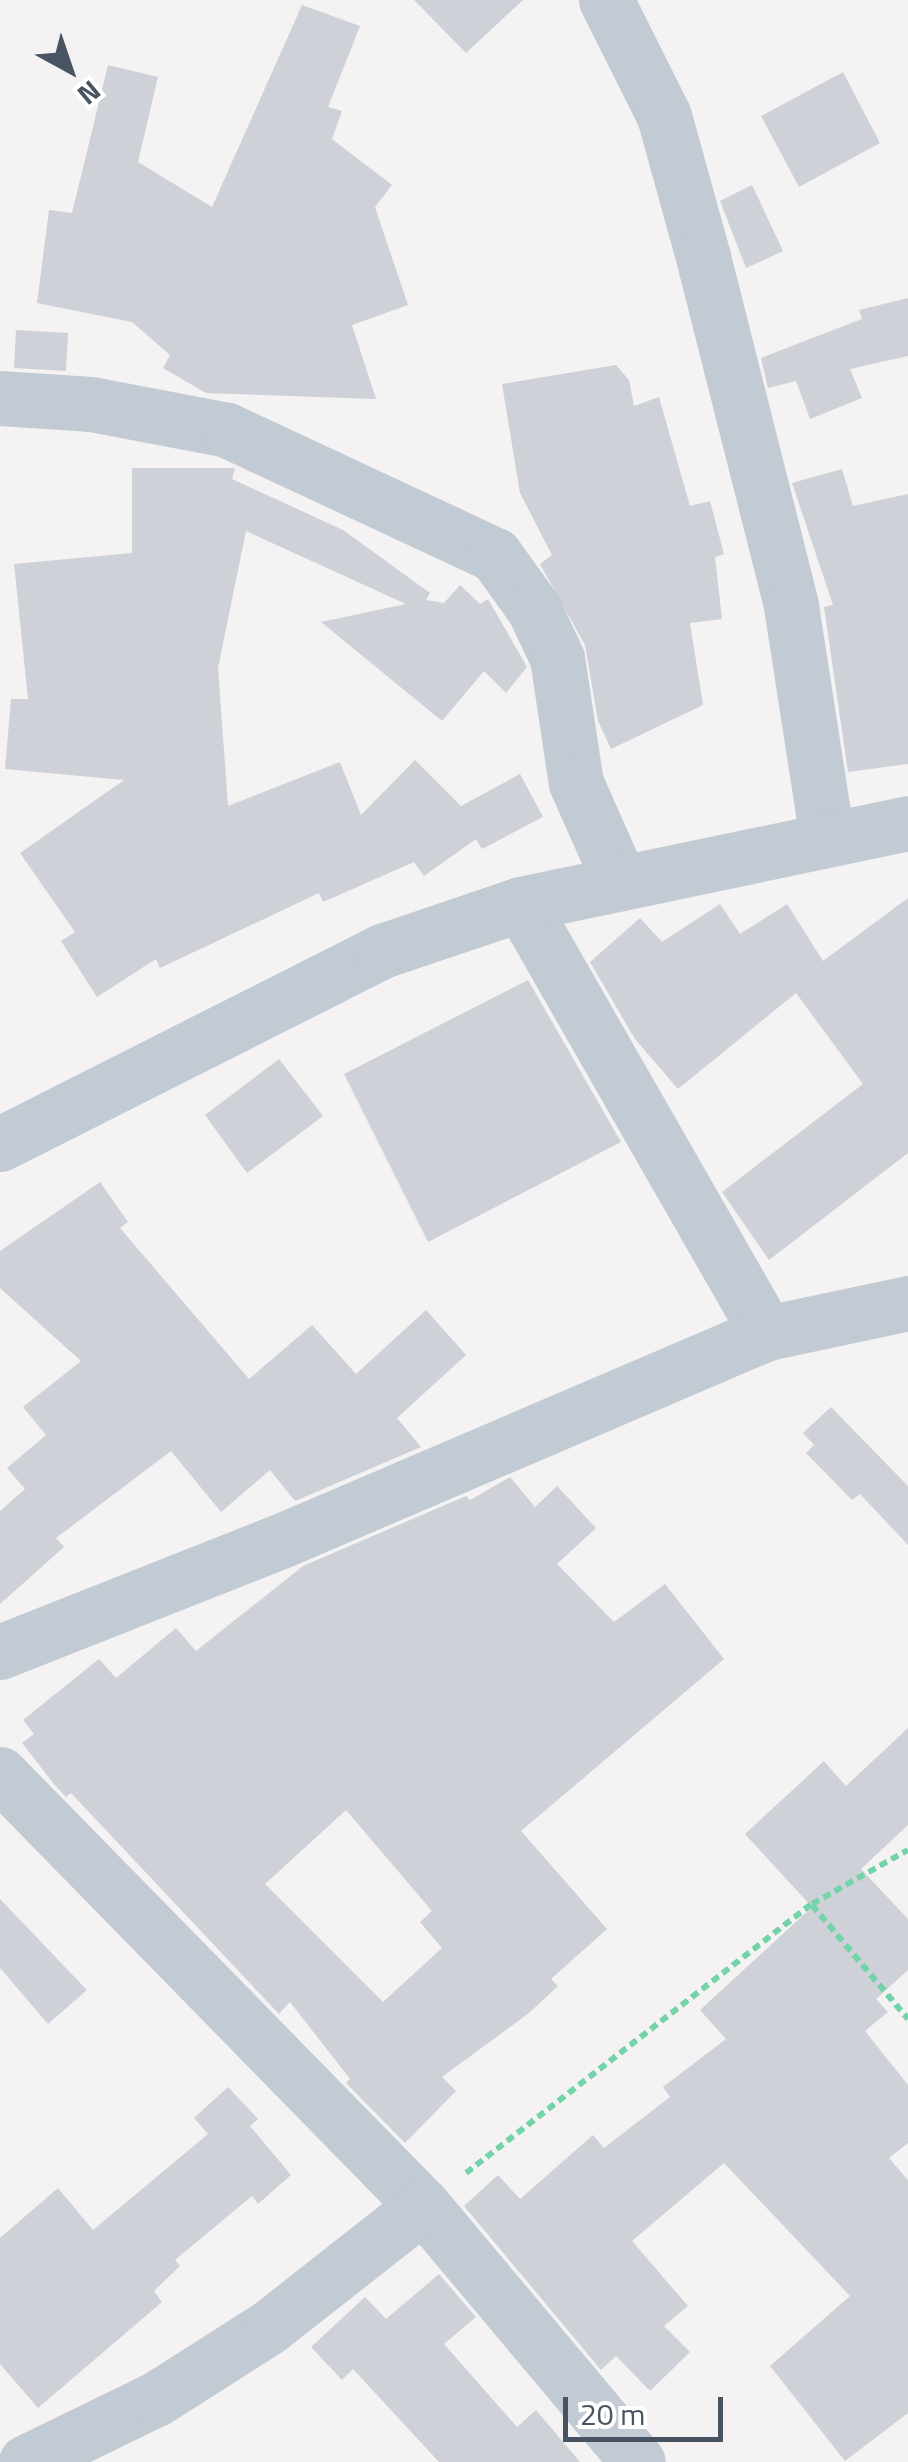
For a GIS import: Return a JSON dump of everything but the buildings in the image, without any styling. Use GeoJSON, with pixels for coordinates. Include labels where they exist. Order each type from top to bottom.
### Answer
{"type":"FeatureCollection","features":[{"type":"Feature","properties":{"kind":"street"},"geometry":{"type":"LineString","coordinates":[[606,0],[664,116],[704,256],[791,606],[827,838]]}},
{"type":"Feature","properties":{"kind":"street"},"geometry":{"type":"LineString","coordinates":[[0,398],[91,404],[227,430],[495,556],[534,609],[557,658],[576,783],[619,880]]}},
{"type":"Feature","properties":{"kind":"street"},"geometry":{"type":"LineString","coordinates":[[0,1144],[382,952],[520,904],[619,880],[908,824]]}},
{"type":"Feature","properties":{"kind":"street"},"geometry":{"type":"LineString","coordinates":[[520,904],[768,1332]]}},
{"type":"Feature","properties":{"kind":"street"},"geometry":{"type":"LineString","coordinates":[[0,1652],[283,1540],[768,1332],[908,1303]]}},
{"type":"Feature","properties":{"kind":"street"},"geometry":{"type":"LineString","coordinates":[[0,1774],[424,2206],[638,2462]]}},
{"type":"Feature","properties":{"kind":"street"},"geometry":{"type":"LineString","coordinates":[[26,2462],[156,2399],[269,2327],[424,2206]]}},
{"type":"Feature","properties":{"kind":"path"},"geometry":{"type":"LineString","coordinates":[[424,2206],[812,1904],[908,1850]]}},
{"type":"Feature","properties":{"kind":"path"},"geometry":{"type":"LineString","coordinates":[[812,1904],[908,2018]]}}]}
